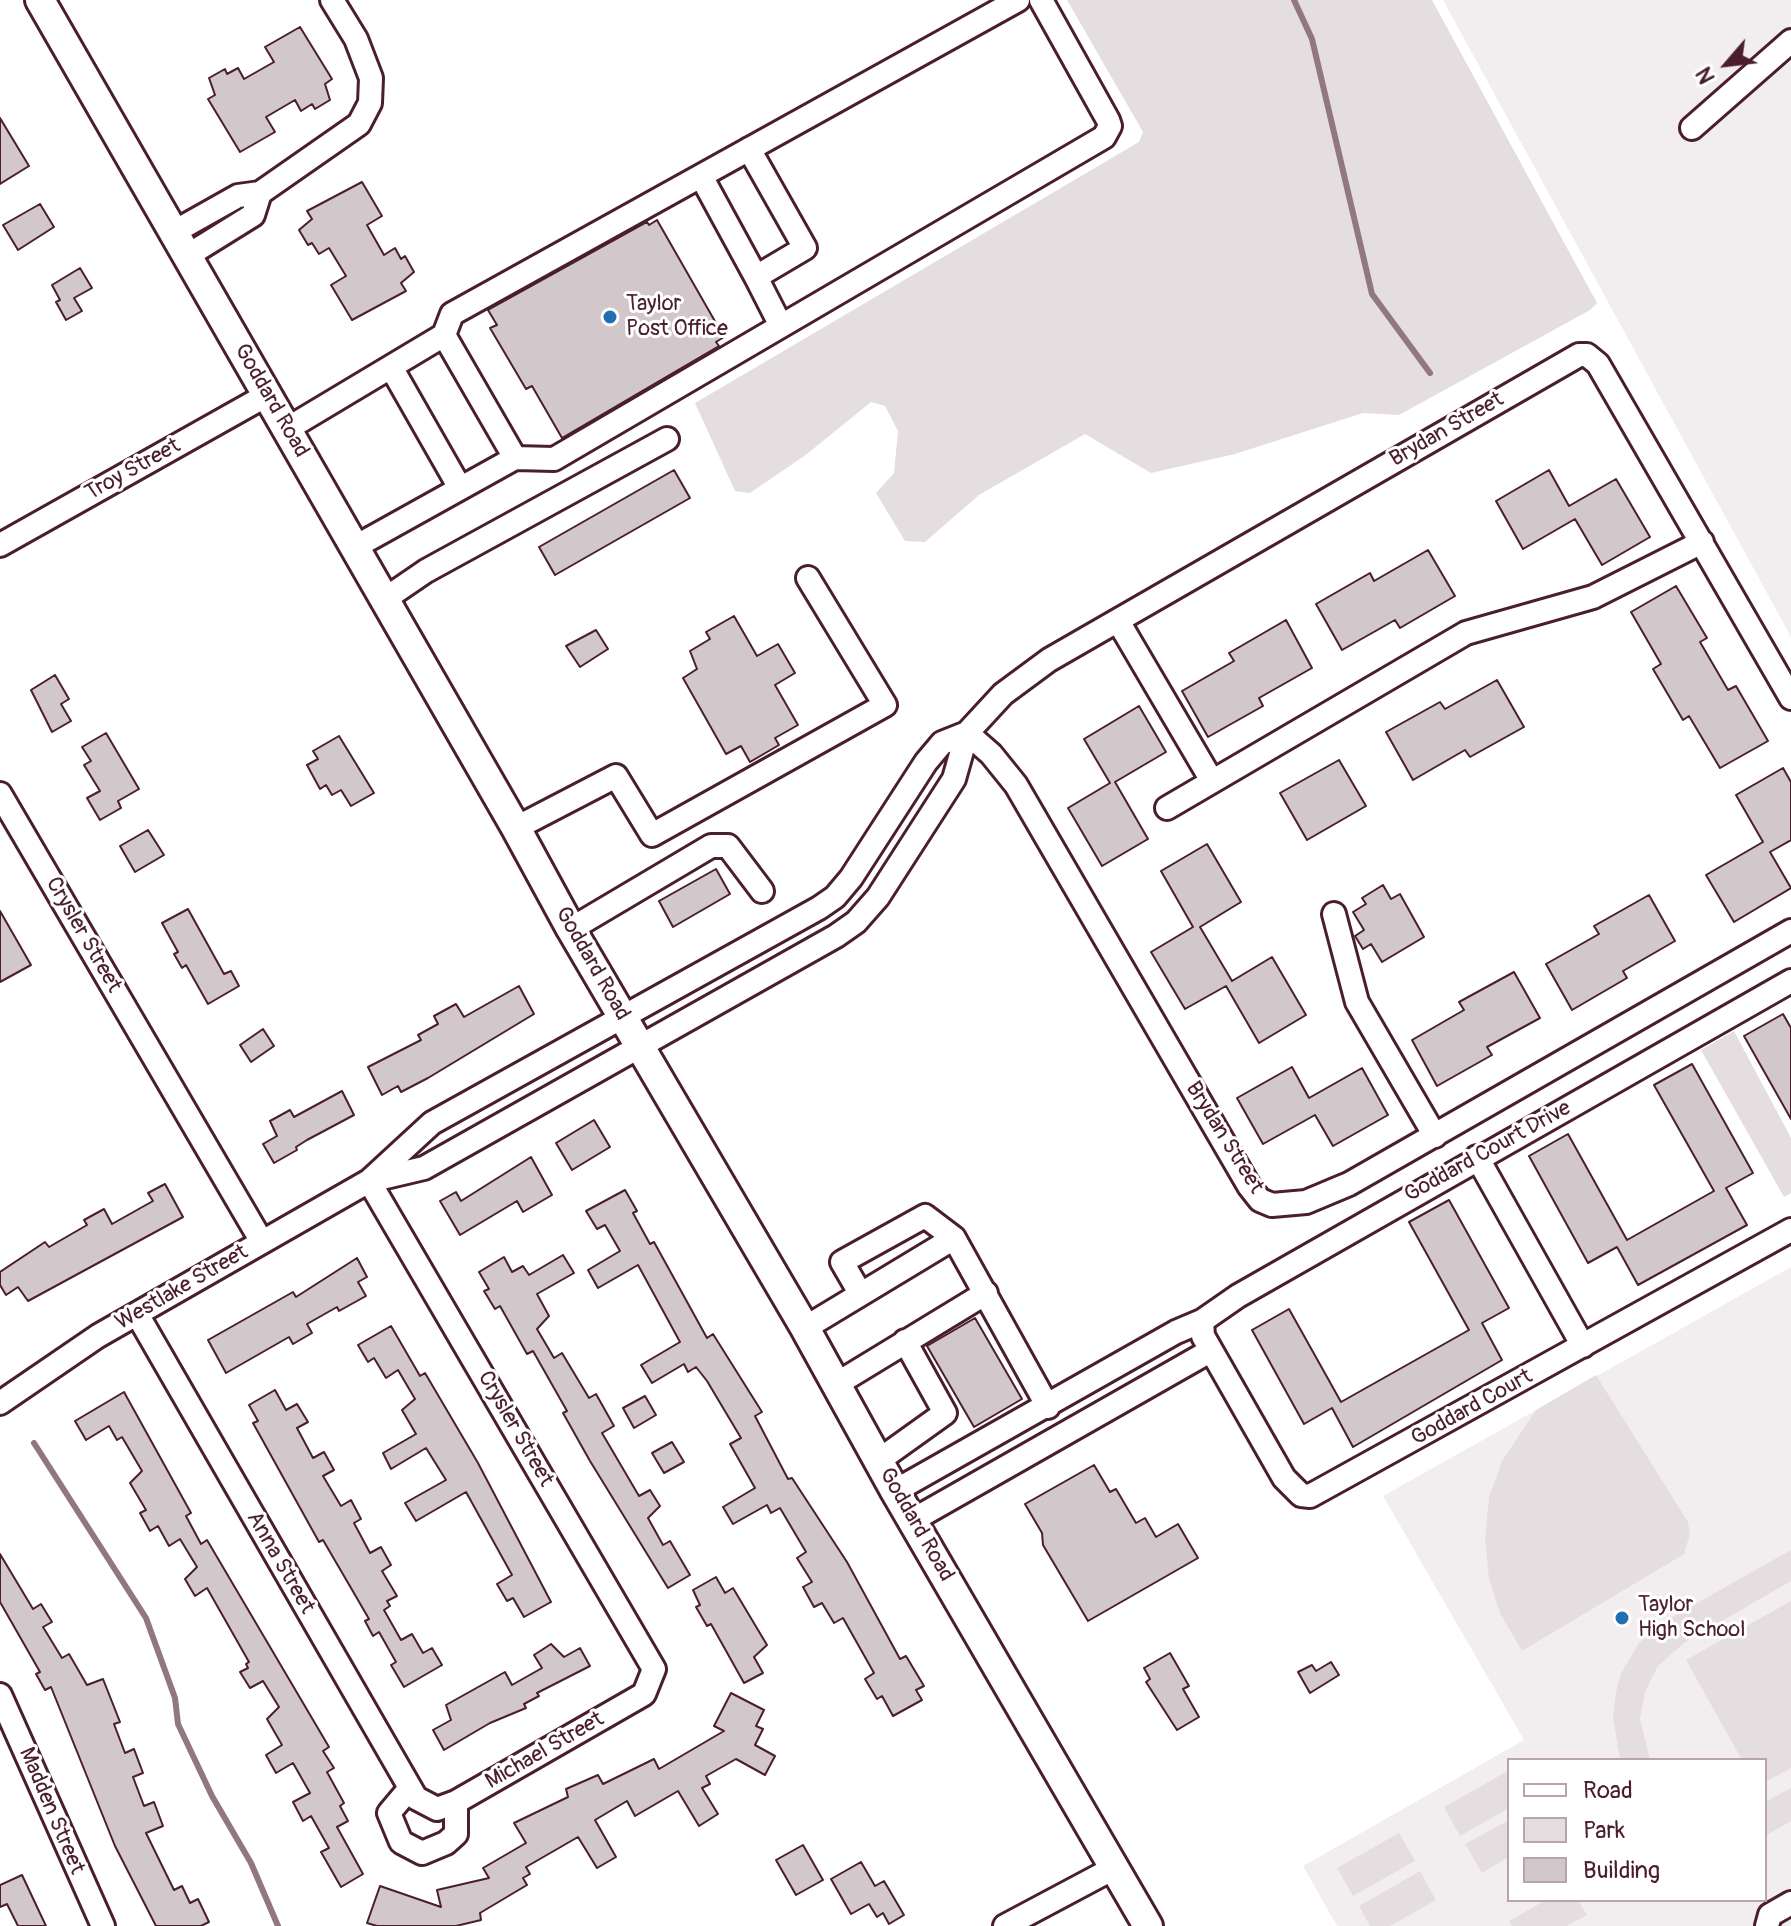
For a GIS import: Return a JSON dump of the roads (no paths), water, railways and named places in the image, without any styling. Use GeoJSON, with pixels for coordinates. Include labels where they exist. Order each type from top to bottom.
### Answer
{"type":"FeatureCollection","features":[{"type":"Feature","properties":{"kind":"main road","name":"Goddard Road"},"geometry":{"type":"LineString","coordinates":[[40,0],[571,929],[805,1328],[895,1491],[1148,1926]]}},
{"type":"Feature","properties":{"kind":"street"},"geometry":{"type":"LineString","coordinates":[[180,244],[238,196],[260,193],[359,124],[370,103],[371,78],[356,39],[332,0]]}},
{"type":"Feature","properties":{"kind":"street"},"geometry":{"type":"LineString","coordinates":[[287,429],[444,335],[452,314],[1018,0]]}},
{"type":"Feature","properties":{"kind":"street"},"geometry":{"type":"LineString","coordinates":[[355,547],[515,458],[554,459],[1109,132],[1108,120],[1041,0]]}},
{"type":"Feature","properties":{"kind":"street"},"geometry":{"type":"LineString","coordinates":[[1692,128],[1791,41]]}},
{"type":"Feature","properties":{"kind":"street"},"geometry":{"type":"LineString","coordinates":[[749,149],[805,248],[756,277]]}},
{"type":"Feature","properties":{"kind":"street"},"geometry":{"type":"LineString","coordinates":[[701,176],[781,326]]}},
{"type":"Feature","properties":{"kind":"street"},"geometry":{"type":"LineString","coordinates":[[444,335],[515,458]]}},
{"type":"Feature","properties":{"kind":"street","name":"Brydan Street"},"geometry":{"type":"LineString","coordinates":[[623,1018],[835,897],[942,743],[967,733],[1003,694],[1049,660],[1579,355],[1587,355],[1598,364],[1791,698]]}},
{"type":"Feature","properties":{"kind":"street"},"geometry":{"type":"LineString","coordinates":[[391,367],[460,488]]}},
{"type":"Feature","properties":{"kind":"street","name":"Troy Street"},"geometry":{"type":"LineString","coordinates":[[0,545],[267,395]]}},
{"type":"Feature","properties":{"kind":"street"},"geometry":{"type":"LineString","coordinates":[[385,599],[426,571],[667,439]]}},
{"type":"Feature","properties":{"kind":"street"},"geometry":{"type":"LineString","coordinates":[[1167,808],[1466,633],[1593,597],[1702,542]]}},
{"type":"Feature","properties":{"kind":"street"},"geometry":{"type":"LineString","coordinates":[[516,828],[616,776],[652,835],[885,705],[808,578]]}},
{"type":"Feature","properties":{"kind":"street"},"geometry":{"type":"LineString","coordinates":[[1118,621],[1212,781]]}},
{"type":"Feature","properties":{"kind":"street","name":"Brydan Street"},"geometry":{"type":"LineString","coordinates":[[639,1047],[856,922],[878,897],[954,779],[967,733]]}},
{"type":"Feature","properties":{"kind":"street","name":"Brydan Street"},"geometry":{"type":"LineString","coordinates":[[967,733],[991,754],[1016,785],[1260,1200],[1285,1206],[1306,1202],[1349,1184],[1791,931]]}},
{"type":"Feature","properties":{"kind":"street","name":"Crysler Street"},"geometry":{"type":"LineString","coordinates":[[0,794],[262,1242]]}},
{"type":"Feature","properties":{"kind":"street"},"geometry":{"type":"LineString","coordinates":[[571,929],[711,846],[728,846],[762,891]]}},
{"type":"Feature","properties":{"kind":"street"},"geometry":{"type":"LineString","coordinates":[[1334,914],[1357,1002],[1435,1136]]}},
{"type":"Feature","properties":{"kind":"street","name":"Goddard Court Drive"},"geometry":{"type":"LineString","coordinates":[[1205,1336],[1238,1296],[1477,1157],[1791,981]]}},
{"type":"Feature","properties":{"kind":"street","name":"Westlake Street"},"geometry":{"type":"LineString","coordinates":[[0,1403],[137,1314],[369,1181],[432,1123],[623,1018]]}},
{"type":"Feature","properties":{"kind":"street","name":"Westlake Street"},"geometry":{"type":"LineString","coordinates":[[369,1181],[424,1168],[639,1047]]}},
{"type":"Feature","properties":{"kind":"street"},"geometry":{"type":"LineString","coordinates":[[1477,1157],[1583,1346]]}},
{"type":"Feature","properties":{"kind":"street","name":"Crysler Street"},"geometry":{"type":"LineString","coordinates":[[369,1181],[652,1662],[652,1680]]}},
{"type":"Feature","properties":{"kind":"street"},"geometry":{"type":"LineString","coordinates":[[860,1293],[842,1262],[925,1216],[954,1238],[1048,1407]]}},
{"type":"Feature","properties":{"kind":"street","name":"Goddard Court"},"geometry":{"type":"LineString","coordinates":[[1205,1336],[1284,1478],[1301,1495],[1310,1496],[1791,1230]]}},
{"type":"Feature","properties":{"kind":"street"},"geometry":{"type":"LineString","coordinates":[[805,1328],[954,1238]]}},
{"type":"Feature","properties":{"kind":"street"},"geometry":{"type":"LineString","coordinates":[[835,1385],[986,1293]]}},
{"type":"Feature","properties":{"kind":"street","name":"Anna Street"},"geometry":{"type":"LineString","coordinates":[[137,1314],[410,1788],[416,1798],[430,1807]]}},
{"type":"Feature","properties":{"kind":"street"},"geometry":{"type":"LineString","coordinates":[[895,1491],[1176,1332],[1205,1336]]}},
{"type":"Feature","properties":{"kind":"street"},"geometry":{"type":"LineString","coordinates":[[913,1520],[1205,1336]]}},
{"type":"Feature","properties":{"kind":"street"},"geometry":{"type":"LineString","coordinates":[[878,1461],[945,1413],[905,1341]]}},
{"type":"Feature","properties":{"kind":"street","name":"Michael Street"},"geometry":{"type":"LineString","coordinates":[[430,1807],[447,1807],[456,1802],[644,1694],[652,1680]]}},
{"type":"Feature","properties":{"kind":"street","name":"Madden Street"},"geometry":{"type":"LineString","coordinates":[[0,1695],[8,1734],[103,1926]]}},
{"type":"Feature","properties":{"kind":"street"},"geometry":{"type":"LineString","coordinates":[[410,1788],[389,1813],[401,1842],[422,1853],[446,1843],[456,1834],[456,1802]]}},
{"type":"Feature","properties":{"kind":"street"},"geometry":{"type":"LineString","coordinates":[[1005,1926],[1114,1868]]}},
{"type":"Feature","properties":{"kind":"street"},"geometry":{"type":"LineString","coordinates":[[1767,1926],[1770,1915],[1791,1903]]}},
{"type":"Feature","properties":{"kind":"waterway"},"geometry":{"type":"LineString","coordinates":[[1294,0],[1312,39],[1372,294],[1430,373]]}},
{"type":"Feature","properties":{"kind":"waterway"},"geometry":{"type":"LineString","coordinates":[[34,1443],[146,1618],[175,1698],[178,1724],[212,1796],[251,1863],[278,1926]]}},
{"type":"Feature","properties":{"kind":"place","name":"Taylor Post Office"},"geometry":{"type":"Point","coordinates":[610,317]}},
{"type":"Feature","properties":{"kind":"place","name":"Taylor High School"},"geometry":{"type":"Point","coordinates":[1622,1618]}}]}
